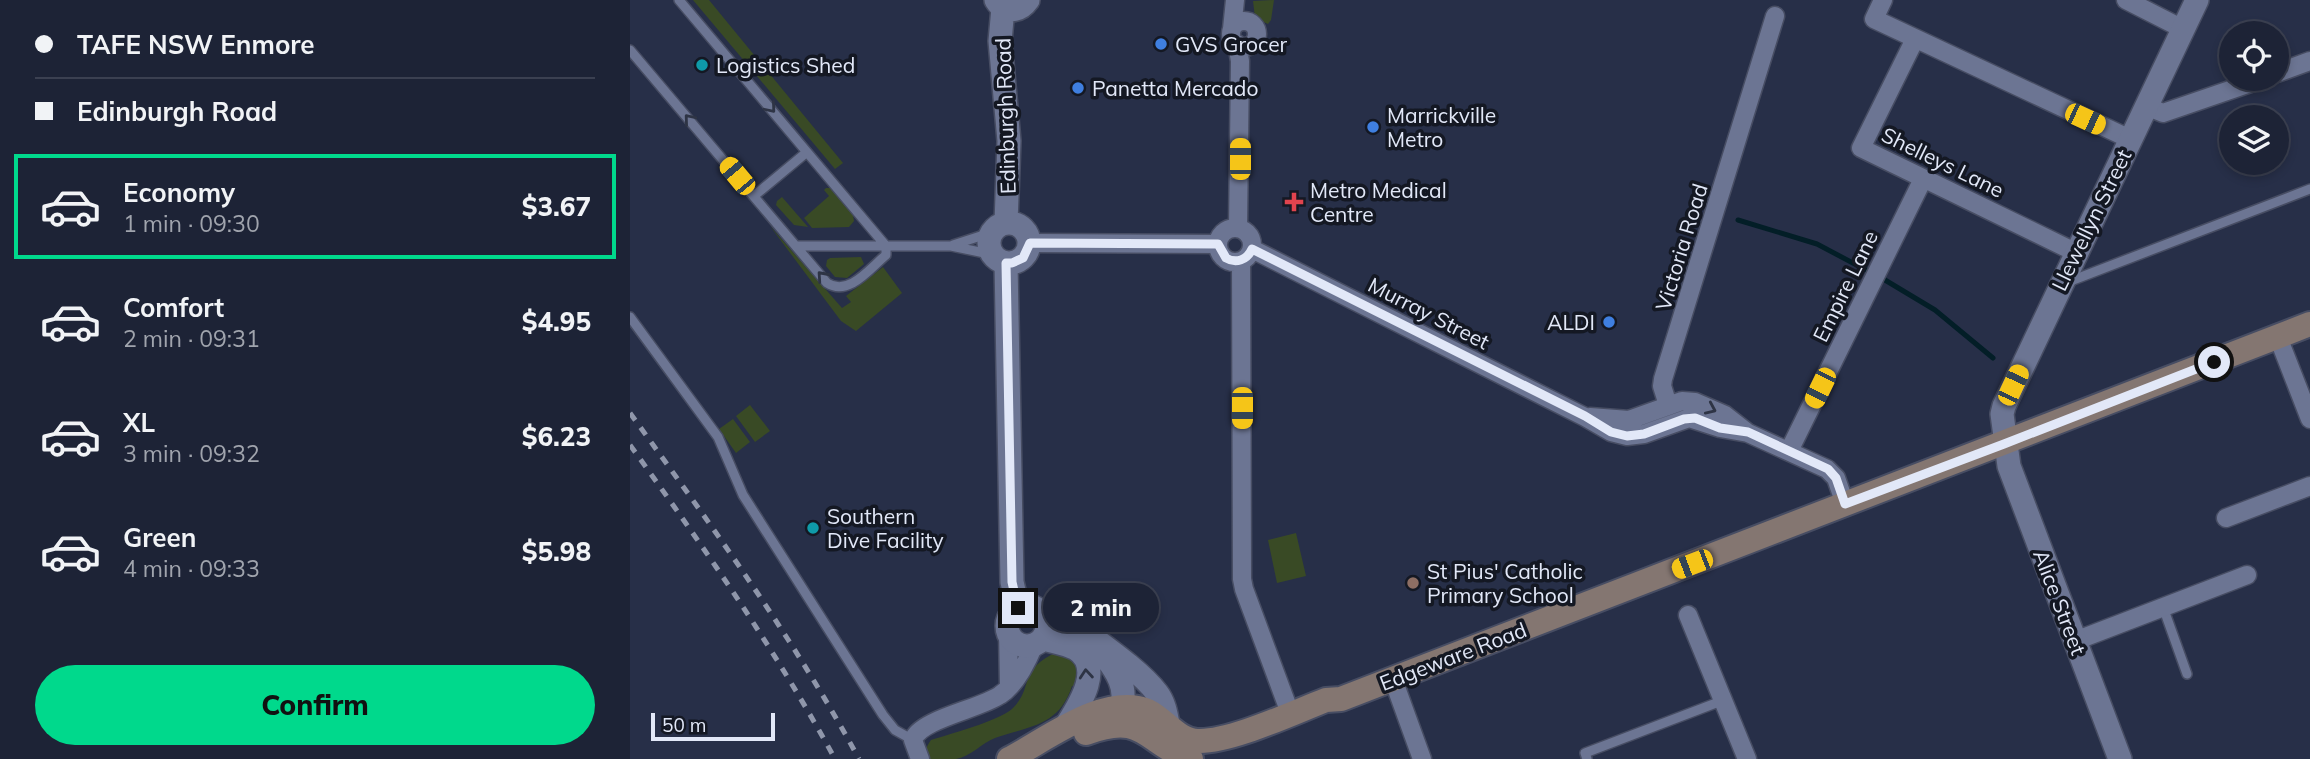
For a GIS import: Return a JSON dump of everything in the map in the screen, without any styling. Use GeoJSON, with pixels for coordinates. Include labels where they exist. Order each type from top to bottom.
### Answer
{"type":"FeatureCollection","features":[{"type":"Feature","properties":{"kind":"main road","name":"Edgeware Road"},"geometry":{"type":"LineString","coordinates":[[1341,699],[2310,324]]}},
{"type":"Feature","properties":{"kind":"main road"},"geometry":{"type":"LineString","coordinates":[[1161,743],[1186,739],[1194,742],[1217,740],[1326,700],[1341,699]]}},
{"type":"Feature","properties":{"kind":"main road"},"geometry":{"type":"LineString","coordinates":[[1201,759],[1329,709],[1341,699]]}},
{"type":"Feature","properties":{"kind":"main road"},"geometry":{"type":"LineString","coordinates":[[1009,759],[1041,743],[1066,726],[1098,712],[1117,716]]}},
{"type":"Feature","properties":{"kind":"main road"},"geometry":{"type":"LineString","coordinates":[[1041,743],[1073,738],[1117,716],[1148,712],[1161,743],[1173,753],[1191,759]]}},
{"type":"Feature","properties":{"kind":"street"},"geometry":{"type":"LineString","coordinates":[[1000,4],[1015,10],[1028,0]]}},
{"type":"Feature","properties":{"kind":"street"},"geometry":{"type":"LineString","coordinates":[[1235,0],[1240,32],[1238,228]]}},
{"type":"Feature","properties":{"kind":"street"},"geometry":{"type":"LineString","coordinates":[[1240,32],[1247,0]]}},
{"type":"Feature","properties":{"kind":"street"},"geometry":{"type":"LineString","coordinates":[[1883,0],[1874,19],[2130,139]]}},
{"type":"Feature","properties":{"kind":"street"},"geometry":{"type":"LineString","coordinates":[[2126,0],[2183,29]]}},
{"type":"Feature","properties":{"kind":"street","name":"Llewellyn Street"},"geometry":{"type":"LineString","coordinates":[[2004,444],[2004,405],[2197,0]]}},
{"type":"Feature","properties":{"kind":"street","name":"Edinburgh Road"},"geometry":{"type":"LineString","coordinates":[[1000,4],[1000,41],[1009,141],[1000,227]]}},
{"type":"Feature","properties":{"kind":"street","name":"Victoria Road"},"geometry":{"type":"LineString","coordinates":[[1668,405],[1662,386],[1663,379],[1775,16]]}},
{"type":"Feature","properties":{"kind":"street","name":"Shelleys Lane"},"geometry":{"type":"LineString","coordinates":[[1915,39],[1861,148],[2075,252]]}},
{"type":"Feature","properties":{"kind":"street"},"geometry":{"type":"LineString","coordinates":[[2289,69],[2310,61]]}},
{"type":"Feature","properties":{"kind":"street"},"geometry":{"type":"LineString","coordinates":[[2146,106],[2163,113],[2227,91]]}},
{"type":"Feature","properties":{"kind":"street","name":"Empire Lane"},"geometry":{"type":"LineString","coordinates":[[1789,451],[1923,178]]}},
{"type":"Feature","properties":{"kind":"street"},"geometry":{"type":"LineString","coordinates":[[1000,259],[1012,263],[1023,258],[1030,243],[1025,230],[1013,223],[1000,227],[989,244],[1000,259],[1012,582],[1018,608]]}},
{"type":"Feature","properties":{"kind":"street"},"geometry":{"type":"LineString","coordinates":[[1246,255],[1230,261],[1226,258],[1218,244],[1222,233],[1238,228],[1248,233],[1252,244],[1246,255],[1242,579],[1290,713]]}},
{"type":"Feature","properties":{"kind":"street"},"geometry":{"type":"LineString","coordinates":[[1030,243],[1218,244]]}},
{"type":"Feature","properties":{"kind":"street","name":"Murray Street"},"geometry":{"type":"LineString","coordinates":[[1246,255],[1585,416],[1611,432],[1627,436],[1644,434],[1695,418],[1720,428],[1748,432]]}},
{"type":"Feature","properties":{"kind":"street"},"geometry":{"type":"LineString","coordinates":[[2278,337],[2310,419]]}},
{"type":"Feature","properties":{"kind":"street"},"geometry":{"type":"LineString","coordinates":[[1668,405],[1682,401],[1695,402],[1725,415],[1748,432],[1832,472],[1845,504]]}},
{"type":"Feature","properties":{"kind":"street","name":"Murray Street"},"geometry":{"type":"LineString","coordinates":[[1585,416],[1629,420],[1668,405]]}},
{"type":"Feature","properties":{"kind":"street","name":"Alice Street"},"geometry":{"type":"LineString","coordinates":[[2004,444],[2010,470],[2120,759]]}},
{"type":"Feature","properties":{"kind":"street"},"geometry":{"type":"LineString","coordinates":[[2226,519],[2310,486]]}},
{"type":"Feature","properties":{"kind":"street"},"geometry":{"type":"LineString","coordinates":[[2075,641],[2247,575]]}},
{"type":"Feature","properties":{"kind":"street"},"geometry":{"type":"LineString","coordinates":[[1009,687],[1008,619],[1018,608],[1033,606],[1043,612],[1062,616],[1072,621],[1157,692],[1164,704],[1161,743]]}},
{"type":"Feature","properties":{"kind":"street"},"geometry":{"type":"LineString","coordinates":[[920,759],[913,740],[920,729],[986,703],[1009,687],[1048,625],[1043,612]]}},
{"type":"Feature","properties":{"kind":"street"},"geometry":{"type":"LineString","coordinates":[[1688,614],[1747,759]]}},
{"type":"Feature","properties":{"kind":"street"},"geometry":{"type":"LineString","coordinates":[[1008,632],[1016,643],[1028,647],[1039,642],[1077,650],[1083,655],[1089,677],[1087,692],[1066,726]]}},
{"type":"Feature","properties":{"kind":"street"},"geometry":{"type":"LineString","coordinates":[[1090,637],[1110,663],[1124,691],[1117,716]]}},
{"type":"Feature","properties":{"kind":"street"},"geometry":{"type":"LineString","coordinates":[[1393,679],[1422,759]]}},
{"type":"Feature","properties":{"kind":"lane"},"geometry":{"type":"LineString","coordinates":[[630,50],[827,283],[840,288],[850,285],[886,255],[886,246],[679,0]]}},
{"type":"Feature","properties":{"kind":"lane"},"geometry":{"type":"LineString","coordinates":[[754,196],[807,152]]}},
{"type":"Feature","properties":{"kind":"lane"},"geometry":{"type":"LineString","coordinates":[[2060,285],[2310,189]]}},
{"type":"Feature","properties":{"kind":"lane"},"geometry":{"type":"LineString","coordinates":[[951,246],[1000,227]]}},
{"type":"Feature","properties":{"kind":"lane"},"geometry":{"type":"LineString","coordinates":[[797,246],[951,246],[1000,259]]}},
{"type":"Feature","properties":{"kind":"lane"},"geometry":{"type":"LineString","coordinates":[[630,317],[718,437],[743,495],[883,715],[895,730],[913,740]]}},
{"type":"Feature","properties":{"kind":"lane"},"geometry":{"type":"LineString","coordinates":[[2163,607],[2187,674]]}},
{"type":"Feature","properties":{"kind":"lane"},"geometry":{"type":"LineString","coordinates":[[1587,759],[1585,754],[1724,700]]}},
{"type":"Feature","properties":{"kind":"green space"},"geometry":{"type":"Polygon","coordinates":[[[693,0],[709,0],[843,163],[835,169],[693,0]]]}},
{"type":"Feature","properties":{"kind":"green space"},"geometry":{"type":"Polygon","coordinates":[[[1274,0],[1268,24],[1255,18],[1253,1],[1274,0]]]}},
{"type":"Feature","properties":{"kind":"green space"},"geometry":{"type":"Polygon","coordinates":[[[830,188],[853,215],[854,221],[849,227],[812,228],[804,218],[829,196],[824,190],[830,188]]]}},
{"type":"Feature","properties":{"kind":"green space"},"geometry":{"type":"Polygon","coordinates":[[[782,197],[808,227],[794,225],[776,205],[782,197]]]}},
{"type":"Feature","properties":{"kind":"green space"},"geometry":{"type":"Polygon","coordinates":[[[770,226],[842,308],[851,302],[846,296],[883,267],[902,293],[856,331],[841,321],[770,226]]]}},
{"type":"Feature","properties":{"kind":"green space"},"geometry":{"type":"Polygon","coordinates":[[[861,257],[864,264],[847,278],[835,277],[826,266],[830,258],[861,257]]]}},
{"type":"Feature","properties":{"kind":"green space"},"geometry":{"type":"Polygon","coordinates":[[[750,405],[770,431],[755,442],[736,416],[750,405]]]}},
{"type":"Feature","properties":{"kind":"green space"},"geometry":{"type":"Polygon","coordinates":[[[733,419],[750,442],[736,453],[719,429],[733,419]]]}},
{"type":"Feature","properties":{"kind":"green space"},"geometry":{"type":"Polygon","coordinates":[[[1296,533],[1306,576],[1277,583],[1268,540],[1296,533]]]}},
{"type":"Feature","properties":{"kind":"green space"},"geometry":{"type":"Polygon","coordinates":[[[1057,652],[1077,662],[1079,687],[1072,686],[1066,699],[1051,717],[1031,727],[995,738],[961,758],[929,759],[926,750],[931,740],[985,722],[1012,709],[1019,701],[1036,666],[1057,652]]]}},
{"type":"Feature","properties":{"kind":"waterway"},"geometry":{"type":"LineString","coordinates":[[1738,220],[1817,244],[1868,271]]}},
{"type":"Feature","properties":{"kind":"waterway"},"geometry":{"type":"LineString","coordinates":[[1885,280],[1935,310],[1993,358]]}},
{"type":"Feature","properties":{"kind":"railway"},"geometry":{"type":"LineString","coordinates":[[630,413],[779,625],[859,759]]}},
{"type":"Feature","properties":{"kind":"railway"},"geometry":{"type":"LineString","coordinates":[[630,445],[737,599],[788,678],[835,759]]}},
{"type":"Feature","properties":{"kind":"place","name":"GVS Grocer"},"geometry":{"type":"Point","coordinates":[1161,44]}},
{"type":"Feature","properties":{"kind":"place","name":"Logistics Shed"},"geometry":{"type":"Point","coordinates":[702,65]}},
{"type":"Feature","properties":{"kind":"place","name":"Panetta Mercado"},"geometry":{"type":"Point","coordinates":[1078,88]}},
{"type":"Feature","properties":{"kind":"place","name":"Marrickville Metro"},"geometry":{"type":"Point","coordinates":[1373,127]}},
{"type":"Feature","properties":{"kind":"place","name":"Metro Medical Centre"},"geometry":{"type":"Point","coordinates":[1294,202]}},
{"type":"Feature","properties":{"kind":"place","name":"ALDI"},"geometry":{"type":"Point","coordinates":[1609,322]}},
{"type":"Feature","properties":{"kind":"place","name":"Southern Dive Facility"},"geometry":{"type":"Point","coordinates":[813,528]}},
{"type":"Feature","properties":{"kind":"place","name":"St Pius' Catholic Primary School"},"geometry":{"type":"Point","coordinates":[1413,583]}},
{"type":"Feature","properties":{"kind":"route"},"geometry":{"type":"LineString","coordinates":[[1018,608],[1012,582],[1006,263],[1023,258],[1030,243],[1218,244],[1219,250],[1226,258],[1236,262],[1246,258],[1252,249],[1585,416],[1611,432],[1627,436],[1644,434],[1695,418],[1720,428],[1748,432],[1828,469],[1836,478],[1845,504],[2214,362]]}}]}
